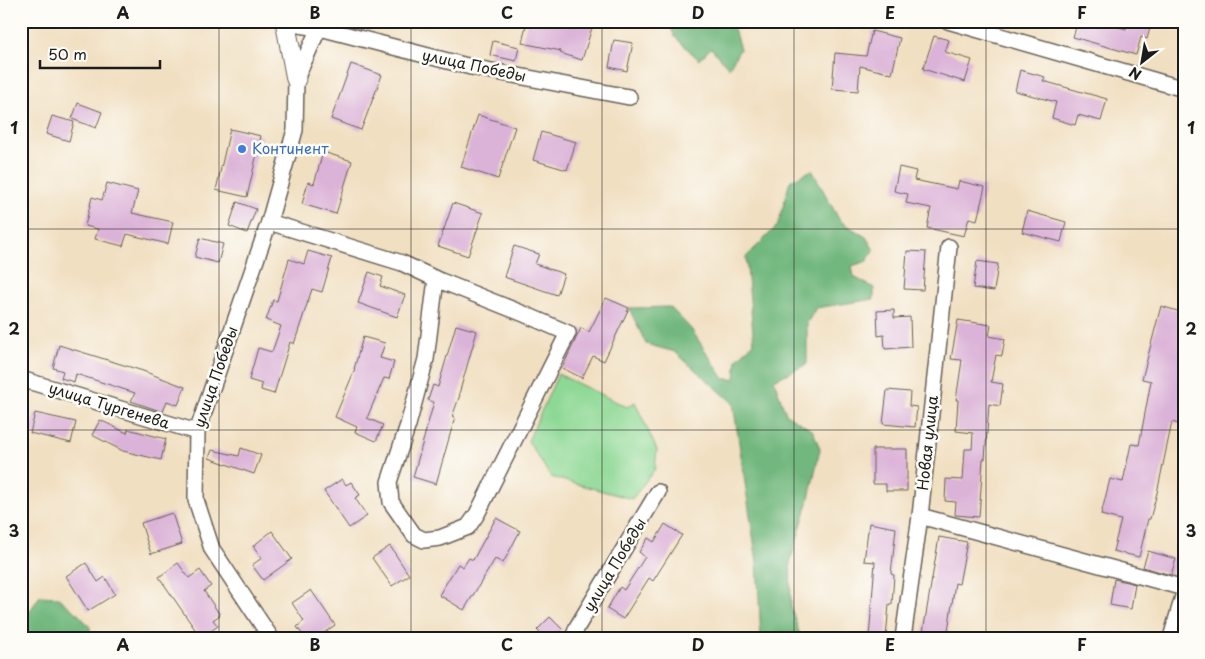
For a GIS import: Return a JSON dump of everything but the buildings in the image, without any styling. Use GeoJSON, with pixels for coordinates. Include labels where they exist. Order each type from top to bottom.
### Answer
{"type":"FeatureCollection","features":[{"type":"Feature","properties":{"kind":"street"},"geometry":{"type":"LineString","coordinates":[[948,21],[1184,89]]}},
{"type":"Feature","properties":{"kind":"street"},"geometry":{"type":"LineString","coordinates":[[296,79],[285,22],[321,25]]}},
{"type":"Feature","properties":{"kind":"street","name":"улица Победы"},"geometry":{"type":"LineString","coordinates":[[271,638],[212,550],[196,500],[197,432],[269,222],[295,130],[296,79],[321,25],[471,67],[630,97]]}},
{"type":"Feature","properties":{"kind":"street"},"geometry":{"type":"LineString","coordinates":[[269,222],[402,263],[436,279],[568,333],[477,514],[468,527],[440,538],[424,540],[414,535],[391,502],[389,482],[408,425],[426,359],[436,279]]}},
{"type":"Feature","properties":{"kind":"street","name":"Новая улица"},"geometry":{"type":"LineString","coordinates":[[903,638],[920,516],[949,247]]}},
{"type":"Feature","properties":{"kind":"street","name":"улица Тургенева"},"geometry":{"type":"LineString","coordinates":[[21,379],[197,432]]}},
{"type":"Feature","properties":{"kind":"street","name":"улица Победы"},"geometry":{"type":"LineString","coordinates":[[573,638],[577,627],[658,492]]}},
{"type":"Feature","properties":{"kind":"street"},"geometry":{"type":"LineString","coordinates":[[920,516],[1184,588]]}},
{"type":"Feature","properties":{"kind":"street"},"geometry":{"type":"LineString","coordinates":[[1172,638],[1184,593]]}},
{"type":"Feature","properties":{"kind":"green space"},"geometry":{"type":"Polygon","coordinates":[[[668,21],[734,21],[733,26],[740,49],[729,68],[711,48],[699,60],[675,37],[668,21]]]}},
{"type":"Feature","properties":{"kind":"green space"},"geometry":{"type":"Polygon","coordinates":[[[812,170],[840,221],[866,237],[874,250],[867,261],[852,266],[854,277],[874,288],[874,299],[816,308],[807,323],[807,364],[774,380],[786,414],[813,431],[820,449],[808,503],[790,562],[791,607],[801,638],[761,638],[757,562],[733,403],[675,352],[646,344],[629,308],[670,307],[691,329],[724,379],[735,379],[737,359],[754,343],[746,257],[778,225],[790,181],[812,170]]]}},
{"type":"Feature","properties":{"kind":"green space"},"geometry":{"type":"Polygon","coordinates":[[[558,374],[627,407],[635,402],[657,450],[655,469],[632,499],[551,477],[528,441],[558,374]]]}},
{"type":"Feature","properties":{"kind":"green space"},"geometry":{"type":"Polygon","coordinates":[[[40,596],[57,597],[78,614],[90,627],[90,638],[27,638],[29,612],[40,596]]]}},
{"type":"Feature","properties":{"kind":"place","name":"Континент"},"geometry":{"type":"Point","coordinates":[242,149]}}]}
